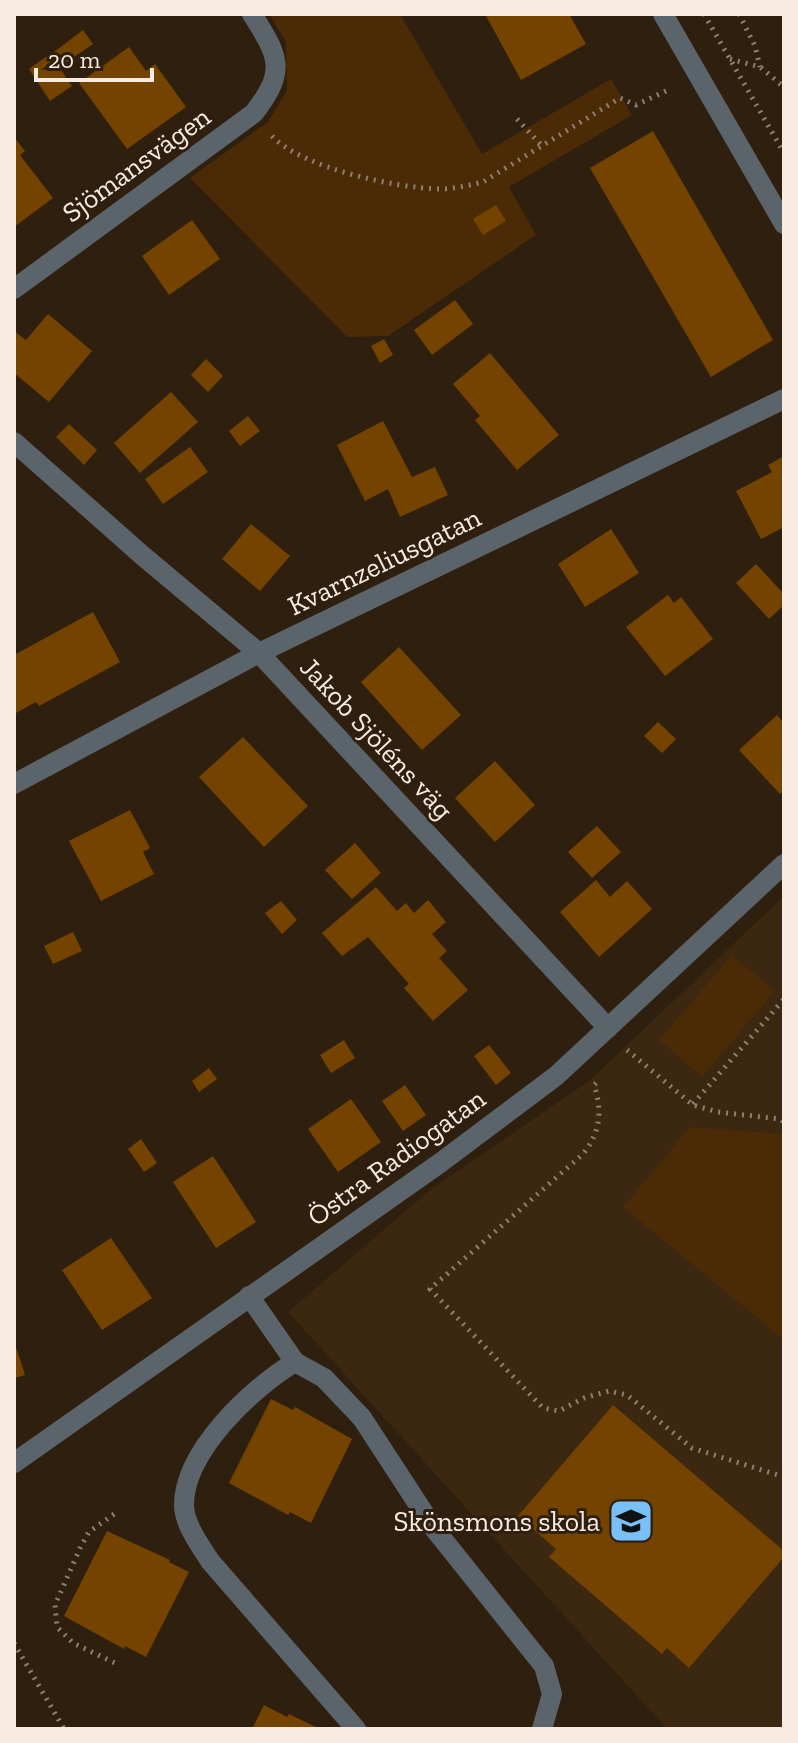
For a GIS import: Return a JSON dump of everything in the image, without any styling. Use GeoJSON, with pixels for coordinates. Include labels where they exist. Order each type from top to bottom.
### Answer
{"type":"FeatureCollection","features":[{"type":"Feature","properties":{"kind":"street","name":"Sjömansvägen"},"geometry":{"type":"LineString","coordinates":[[14,289],[254,113],[271,90],[276,73],[272,46],[252,14]]}},
{"type":"Feature","properties":{"kind":"street"},"geometry":{"type":"LineString","coordinates":[[663,14],[784,224]]}},
{"type":"Feature","properties":{"kind":"street","name":"Kvarnzeliusgatan"},"geometry":{"type":"LineString","coordinates":[[14,784],[259,653],[784,399]]}},
{"type":"Feature","properties":{"kind":"street","name":"Jakob Sjöléns väg"},"geometry":{"type":"LineString","coordinates":[[14,442],[259,653],[608,1028]]}},
{"type":"Feature","properties":{"kind":"street","name":"Östra Radiogatan"},"geometry":{"type":"LineString","coordinates":[[14,1463],[440,1163],[556,1076],[784,864]]}},
{"type":"Feature","properties":{"kind":"street"},"geometry":{"type":"LineString","coordinates":[[249,1296],[295,1362],[324,1378],[362,1418],[433,1527],[544,1666],[552,1694],[542,1729]]}},
{"type":"Feature","properties":{"kind":"street"},"geometry":{"type":"LineString","coordinates":[[295,1362],[275,1374],[224,1423],[189,1475],[184,1507],[192,1531],[210,1561],[356,1729]]}},
{"type":"Feature","properties":{"kind":"path"},"geometry":{"type":"LineString","coordinates":[[704,14],[784,153]]}},
{"type":"Feature","properties":{"kind":"path"},"geometry":{"type":"LineString","coordinates":[[739,14],[755,46],[760,67]]}},
{"type":"Feature","properties":{"kind":"path"},"geometry":{"type":"LineString","coordinates":[[730,59],[760,67],[784,87]]}},
{"type":"Feature","properties":{"kind":"path"},"geometry":{"type":"LineString","coordinates":[[254,113],[275,139],[296,155],[316,164],[387,181],[440,189],[483,182],[620,98],[636,105],[666,91]]}},
{"type":"Feature","properties":{"kind":"path"},"geometry":{"type":"LineString","coordinates":[[517,119],[542,146]]}},
{"type":"Feature","properties":{"kind":"path"},"geometry":{"type":"LineString","coordinates":[[693,1105],[784,999]]}},
{"type":"Feature","properties":{"kind":"path"},"geometry":{"type":"LineString","coordinates":[[608,1028],[627,1051],[693,1105],[784,1122]]}},
{"type":"Feature","properties":{"kind":"path"},"geometry":{"type":"LineString","coordinates":[[605,1074],[594,1085],[599,1121],[594,1141],[430,1289],[543,1408],[559,1411],[584,1398],[609,1391],[627,1395],[692,1448],[784,1477]]}},
{"type":"Feature","properties":{"kind":"path"},"geometry":{"type":"LineString","coordinates":[[114,1514],[89,1532],[55,1605],[57,1627],[73,1643],[117,1664]]}},
{"type":"Feature","properties":{"kind":"path"},"geometry":{"type":"LineString","coordinates":[[14,1643],[64,1729]]}},
{"type":"Feature","properties":{"kind":"shaded area"},"geometry":{"type":"Polygon","coordinates":[[[269,14],[400,14],[482,154],[611,79],[632,115],[509,187],[536,235],[388,336],[347,337],[190,178],[268,122],[287,90],[286,42],[269,14]]]}},
{"type":"Feature","properties":{"kind":"shaded area","name":"Skönsmons skola"},"geometry":{"type":"Polygon","coordinates":[[[784,896],[784,1729],[667,1729],[288,1312],[430,1190],[589,1081],[784,896]]]}},
{"type":"Feature","properties":{"kind":"shaded area"},"geometry":{"type":"Polygon","coordinates":[[[732,955],[775,991],[702,1077],[659,1040],[732,955]]]}},
{"type":"Feature","properties":{"kind":"shaded area"},"geometry":{"type":"Polygon","coordinates":[[[690,1127],[784,1134],[784,1340],[623,1207],[690,1127]]]}},
{"type":"Feature","properties":{"kind":"building"},"geometry":{"type":"Polygon","coordinates":[[[485,14],[569,14],[586,44],[521,80],[485,14]]]}},
{"type":"Feature","properties":{"kind":"building"},"geometry":{"type":"Polygon","coordinates":[[[83,30],[93,44],[64,64],[54,52],[83,30]]]}},
{"type":"Feature","properties":{"kind":"building"},"geometry":{"type":"Polygon","coordinates":[[[129,47],[146,71],[155,64],[186,107],[127,149],[79,83],[129,47]]]}},
{"type":"Feature","properties":{"kind":"building"},"geometry":{"type":"Polygon","coordinates":[[[50,54],[72,86],[50,101],[29,69],[50,54]]]}},
{"type":"Feature","properties":{"kind":"building"},"geometry":{"type":"Polygon","coordinates":[[[653,131],[773,340],[711,377],[590,168],[653,131]]]}},
{"type":"Feature","properties":{"kind":"building"},"geometry":{"type":"Polygon","coordinates":[[[14,137],[25,151],[20,155],[53,198],[14,227],[14,137]]]}},
{"type":"Feature","properties":{"kind":"building"},"geometry":{"type":"Polygon","coordinates":[[[496,205],[506,221],[483,235],[473,219],[496,205]]]}},
{"type":"Feature","properties":{"kind":"building"},"geometry":{"type":"Polygon","coordinates":[[[192,220],[220,259],[169,295],[142,256],[192,220]]]}},
{"type":"Feature","properties":{"kind":"building"},"geometry":{"type":"Polygon","coordinates":[[[455,300],[473,324],[432,355],[414,330],[455,300]]]}},
{"type":"Feature","properties":{"kind":"building"},"geometry":{"type":"Polygon","coordinates":[[[48,314],[92,351],[49,402],[14,373],[14,331],[26,340],[48,314]]]}},
{"type":"Feature","properties":{"kind":"building"},"geometry":{"type":"Polygon","coordinates":[[[384,339],[393,355],[380,363],[371,346],[384,339]]]}},
{"type":"Feature","properties":{"kind":"building"},"geometry":{"type":"Polygon","coordinates":[[[490,353],[559,435],[517,470],[475,420],[480,416],[453,384],[490,353]]]}},
{"type":"Feature","properties":{"kind":"building"},"geometry":{"type":"Polygon","coordinates":[[[206,359],[223,376],[208,392],[191,375],[206,359]]]}},
{"type":"Feature","properties":{"kind":"building"},"geometry":{"type":"Polygon","coordinates":[[[171,392],[198,422],[140,473],[114,443],[171,392]]]}},
{"type":"Feature","properties":{"kind":"building"},"geometry":{"type":"Polygon","coordinates":[[[248,416],[260,431],[240,446],[229,431],[248,416]]]}},
{"type":"Feature","properties":{"kind":"building"},"geometry":{"type":"Polygon","coordinates":[[[383,421],[412,477],[435,467],[448,495],[400,517],[388,489],[365,501],[337,445],[383,421]]]}},
{"type":"Feature","properties":{"kind":"building"},"geometry":{"type":"Polygon","coordinates":[[[69,424],[97,450],[84,465],[56,437],[69,424]]]}},
{"type":"Feature","properties":{"kind":"building"},"geometry":{"type":"Polygon","coordinates":[[[190,447],[208,472],[163,504],[145,479],[190,447]]]}},
{"type":"Feature","properties":{"kind":"building"},"geometry":{"type":"Polygon","coordinates":[[[784,456],[784,527],[761,539],[736,491],[772,472],[768,465],[784,456]]]}},
{"type":"Feature","properties":{"kind":"building"},"geometry":{"type":"Polygon","coordinates":[[[251,524],[290,556],[260,591],[222,559],[251,524]]]}},
{"type":"Feature","properties":{"kind":"building"},"geometry":{"type":"Polygon","coordinates":[[[611,529],[639,573],[585,607],[558,564],[611,529]]]}},
{"type":"Feature","properties":{"kind":"building"},"geometry":{"type":"Polygon","coordinates":[[[756,564],[784,594],[784,605],[769,619],[736,583],[756,564]]]}},
{"type":"Feature","properties":{"kind":"building"},"geometry":{"type":"Polygon","coordinates":[[[668,595],[674,603],[681,597],[713,639],[665,676],[626,627],[668,595]]]}},
{"type":"Feature","properties":{"kind":"building"},"geometry":{"type":"Polygon","coordinates":[[[93,612],[120,662],[39,706],[36,702],[14,714],[14,655],[93,612]]]}},
{"type":"Feature","properties":{"kind":"building"},"geometry":{"type":"Polygon","coordinates":[[[399,647],[461,715],[422,750],[361,682],[399,647]]]}},
{"type":"Feature","properties":{"kind":"building"},"geometry":{"type":"Polygon","coordinates":[[[777,715],[784,723],[784,790],[780,794],[739,750],[777,715]]]}},
{"type":"Feature","properties":{"kind":"building"},"geometry":{"type":"Polygon","coordinates":[[[658,722],[676,739],[662,753],[644,736],[658,722]]]}},
{"type":"Feature","properties":{"kind":"building"},"geometry":{"type":"Polygon","coordinates":[[[243,737],[308,806],[264,847],[199,777],[243,737]]]}},
{"type":"Feature","properties":{"kind":"building"},"geometry":{"type":"Polygon","coordinates":[[[495,761],[535,805],[495,842],[455,798],[495,761]]]}},
{"type":"Feature","properties":{"kind":"building"},"geometry":{"type":"Polygon","coordinates":[[[130,810],[150,848],[143,852],[154,874],[101,901],[69,841],[130,810]]]}},
{"type":"Feature","properties":{"kind":"building"},"geometry":{"type":"Polygon","coordinates":[[[597,826],[621,852],[592,878],[568,852],[597,826]]]}},
{"type":"Feature","properties":{"kind":"building"},"geometry":{"type":"Polygon","coordinates":[[[355,843],[381,873],[352,899],[325,870],[355,843]]]}},
{"type":"Feature","properties":{"kind":"building"},"geometry":{"type":"Polygon","coordinates":[[[596,880],[610,897],[627,881],[652,909],[599,957],[560,912],[596,880]]]}},
{"type":"Feature","properties":{"kind":"building"},"geometry":{"type":"Polygon","coordinates":[[[376,887],[397,911],[406,903],[414,913],[428,900],[446,922],[432,934],[447,951],[439,958],[468,990],[433,1021],[404,988],[409,984],[368,937],[342,956],[322,933],[376,887]]]}},
{"type":"Feature","properties":{"kind":"building"},"geometry":{"type":"Polygon","coordinates":[[[281,901],[297,920],[282,934],[265,913],[281,901]]]}},
{"type":"Feature","properties":{"kind":"building"},"geometry":{"type":"Polygon","coordinates":[[[73,932],[82,951],[53,964],[44,946],[73,932]]]}},
{"type":"Feature","properties":{"kind":"building"},"geometry":{"type":"Polygon","coordinates":[[[344,1040],[355,1058],[331,1073],[320,1055],[344,1040]]]}},
{"type":"Feature","properties":{"kind":"building"},"geometry":{"type":"Polygon","coordinates":[[[489,1045],[511,1073],[496,1085],[474,1056],[489,1045]]]}},
{"type":"Feature","properties":{"kind":"building"},"geometry":{"type":"Polygon","coordinates":[[[209,1068],[217,1079],[199,1092],[192,1081],[209,1068]]]}},
{"type":"Feature","properties":{"kind":"building"},"geometry":{"type":"Polygon","coordinates":[[[405,1085],[426,1115],[403,1131],[382,1101],[405,1085]]]}},
{"type":"Feature","properties":{"kind":"building"},"geometry":{"type":"Polygon","coordinates":[[[351,1099],[381,1142],[338,1172],[308,1129],[351,1099]]]}},
{"type":"Feature","properties":{"kind":"building"},"geometry":{"type":"Polygon","coordinates":[[[141,1139],[157,1163],[144,1172],[128,1149],[141,1139]]]}},
{"type":"Feature","properties":{"kind":"building"},"geometry":{"type":"Polygon","coordinates":[[[213,1156],[256,1222],[216,1248],[173,1182],[213,1156]]]}},
{"type":"Feature","properties":{"kind":"building"},"geometry":{"type":"Polygon","coordinates":[[[111,1238],[152,1298],[102,1330],[62,1270],[111,1238]]]}},
{"type":"Feature","properties":{"kind":"building"},"geometry":{"type":"Polygon","coordinates":[[[14,1341],[25,1375],[14,1378],[14,1341]]]}},
{"type":"Feature","properties":{"kind":"building"},"geometry":{"type":"Polygon","coordinates":[[[271,1399],[293,1410],[295,1407],[352,1439],[311,1523],[290,1512],[288,1515],[229,1483],[271,1399]]]}},
{"type":"Feature","properties":{"kind":"building"},"geometry":{"type":"Polygon","coordinates":[[[613,1405],[784,1551],[784,1557],[689,1668],[667,1648],[662,1654],[549,1557],[556,1549],[518,1516],[613,1405]]]}},
{"type":"Feature","properties":{"kind":"building"},"geometry":{"type":"Polygon","coordinates":[[[107,1531],[189,1572],[146,1657],[125,1646],[124,1649],[64,1616],[107,1531]]]}},
{"type":"Feature","properties":{"kind":"building"},"geometry":{"type":"Polygon","coordinates":[[[264,1705],[287,1717],[289,1714],[320,1729],[252,1729],[264,1705]]]}},
{"type":"Feature","properties":{"kind":"place","name":"Skönsmons skola"},"geometry":{"type":"Point","coordinates":[631,1521]}}]}
